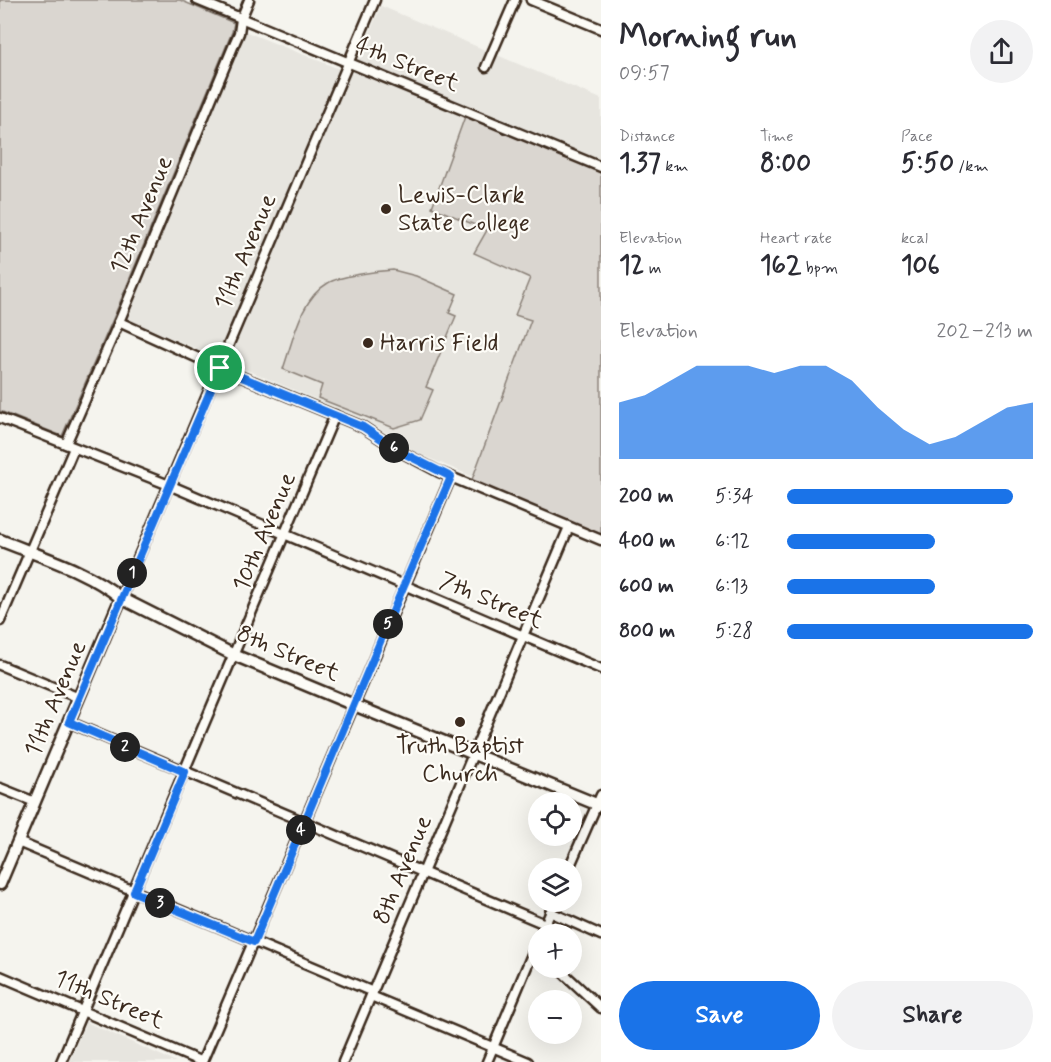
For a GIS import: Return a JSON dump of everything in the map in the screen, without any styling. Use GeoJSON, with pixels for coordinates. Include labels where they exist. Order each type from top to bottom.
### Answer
{"type":"FeatureCollection","features":[{"type":"Feature","properties":{"kind":"main road","name":"8th Street"},"geometry":{"type":"LineString","coordinates":[[0,540],[84,574],[121,598],[234,655],[473,754],[600,802]]}},
{"type":"Feature","properties":{"kind":"main road","name":"11th Avenue"},"geometry":{"type":"LineString","coordinates":[[0,884],[121,598]]}},
{"type":"Feature","properties":{"kind":"street","name":"4th Street"},"geometry":{"type":"LineString","coordinates":[[197,0],[601,167]]}},
{"type":"Feature","properties":{"kind":"street","name":"12th Avenue"},"geometry":{"type":"LineString","coordinates":[[0,621],[30,552],[119,322],[239,33],[241,19],[249,0]]}},
{"type":"Feature","properties":{"kind":"street","name":"11th Avenue"},"geometry":{"type":"LineString","coordinates":[[121,598],[375,0]]}},
{"type":"Feature","properties":{"kind":"street"},"geometry":{"type":"LineString","coordinates":[[486,67],[515,0]]}},
{"type":"Feature","properties":{"kind":"street"},"geometry":{"type":"LineString","coordinates":[[531,0],[601,29]]}},
{"type":"Feature","properties":{"kind":"street"},"geometry":{"type":"LineString","coordinates":[[119,322],[220,368],[363,427],[401,452],[451,477],[601,540]]}},
{"type":"Feature","properties":{"kind":"street","name":"10th Avenue"},"geometry":{"type":"LineString","coordinates":[[61,1062],[335,415]]}},
{"type":"Feature","properties":{"kind":"street","name":"7th Street"},"geometry":{"type":"LineString","coordinates":[[0,418],[169,485],[601,669]]}},
{"type":"Feature","properties":{"kind":"street"},"geometry":{"type":"LineString","coordinates":[[202,1062],[451,477]]}},
{"type":"Feature","properties":{"kind":"street","name":"8th Avenue"},"geometry":{"type":"LineString","coordinates":[[343,1062],[569,527]]}},
{"type":"Feature","properties":{"kind":"street"},"geometry":{"type":"LineString","coordinates":[[0,665],[79,698]]}},
{"type":"Feature","properties":{"kind":"street"},"geometry":{"type":"LineString","coordinates":[[69,722],[545,924],[550,912],[601,934]]}},
{"type":"Feature","properties":{"kind":"street"},"geometry":{"type":"LineString","coordinates":[[0,788],[35,802]]}},
{"type":"Feature","properties":{"kind":"street"},"geometry":{"type":"LineString","coordinates":[[574,858],[600,802]]}},
{"type":"Feature","properties":{"kind":"street"},"geometry":{"type":"LineString","coordinates":[[18,842],[528,1062]]}},
{"type":"Feature","properties":{"kind":"street"},"geometry":{"type":"LineString","coordinates":[[487,1062],[528,968]]}},
{"type":"Feature","properties":{"kind":"street","name":"11th Street"},"geometry":{"type":"LineString","coordinates":[[0,975],[202,1062]]}},
{"type":"Feature","properties":{"kind":"street"},"geometry":{"type":"LineString","coordinates":[[569,978],[601,1008]]}},
{"type":"Feature","properties":{"kind":"shaded area"},"geometry":{"type":"Polygon","coordinates":[[[0,0],[180,0],[234,23],[113,319],[62,436],[0,411],[0,0]]]}},
{"type":"Feature","properties":{"kind":"shaded area","name":"Lewis-Clark State College"},"geometry":{"type":"Polygon","coordinates":[[[381,6],[601,99],[601,531],[417,453],[369,422],[127,319],[244,31],[352,74],[381,6]]]}},
{"type":"Feature","properties":{"kind":"shaded area"},"geometry":{"type":"Polygon","coordinates":[[[467,111],[601,168],[601,540],[470,485],[531,320],[515,315],[530,278],[474,253],[487,230],[432,207],[467,111]]]}},
{"type":"Feature","properties":{"kind":"shaded area","name":"Harris Field"},"geometry":{"type":"Polygon","coordinates":[[[393,270],[416,276],[457,294],[449,313],[456,316],[426,387],[433,390],[420,420],[394,428],[318,398],[322,385],[283,369],[304,310],[318,290],[333,280],[393,270]]]}},
{"type":"Feature","properties":{"kind":"shaded area"},"geometry":{"type":"Polygon","coordinates":[[[86,1022],[176,1062],[69,1062],[86,1022]]]}},
{"type":"Feature","properties":{"kind":"place","name":"Lewis-Clark State College"},"geometry":{"type":"Point","coordinates":[386,209]}},
{"type":"Feature","properties":{"kind":"place","name":"Harris Field"},"geometry":{"type":"Point","coordinates":[368,343]}},
{"type":"Feature","properties":{"kind":"place","name":"Truth Baptist Church"},"geometry":{"type":"Point","coordinates":[460,722]}},
{"type":"Feature","properties":{"kind":"route"},"geometry":{"type":"LineString","coordinates":[[220,368],[363,427],[418,462],[451,477],[254,942],[134,892],[185,772],[69,722],[220,368]]}}]}
